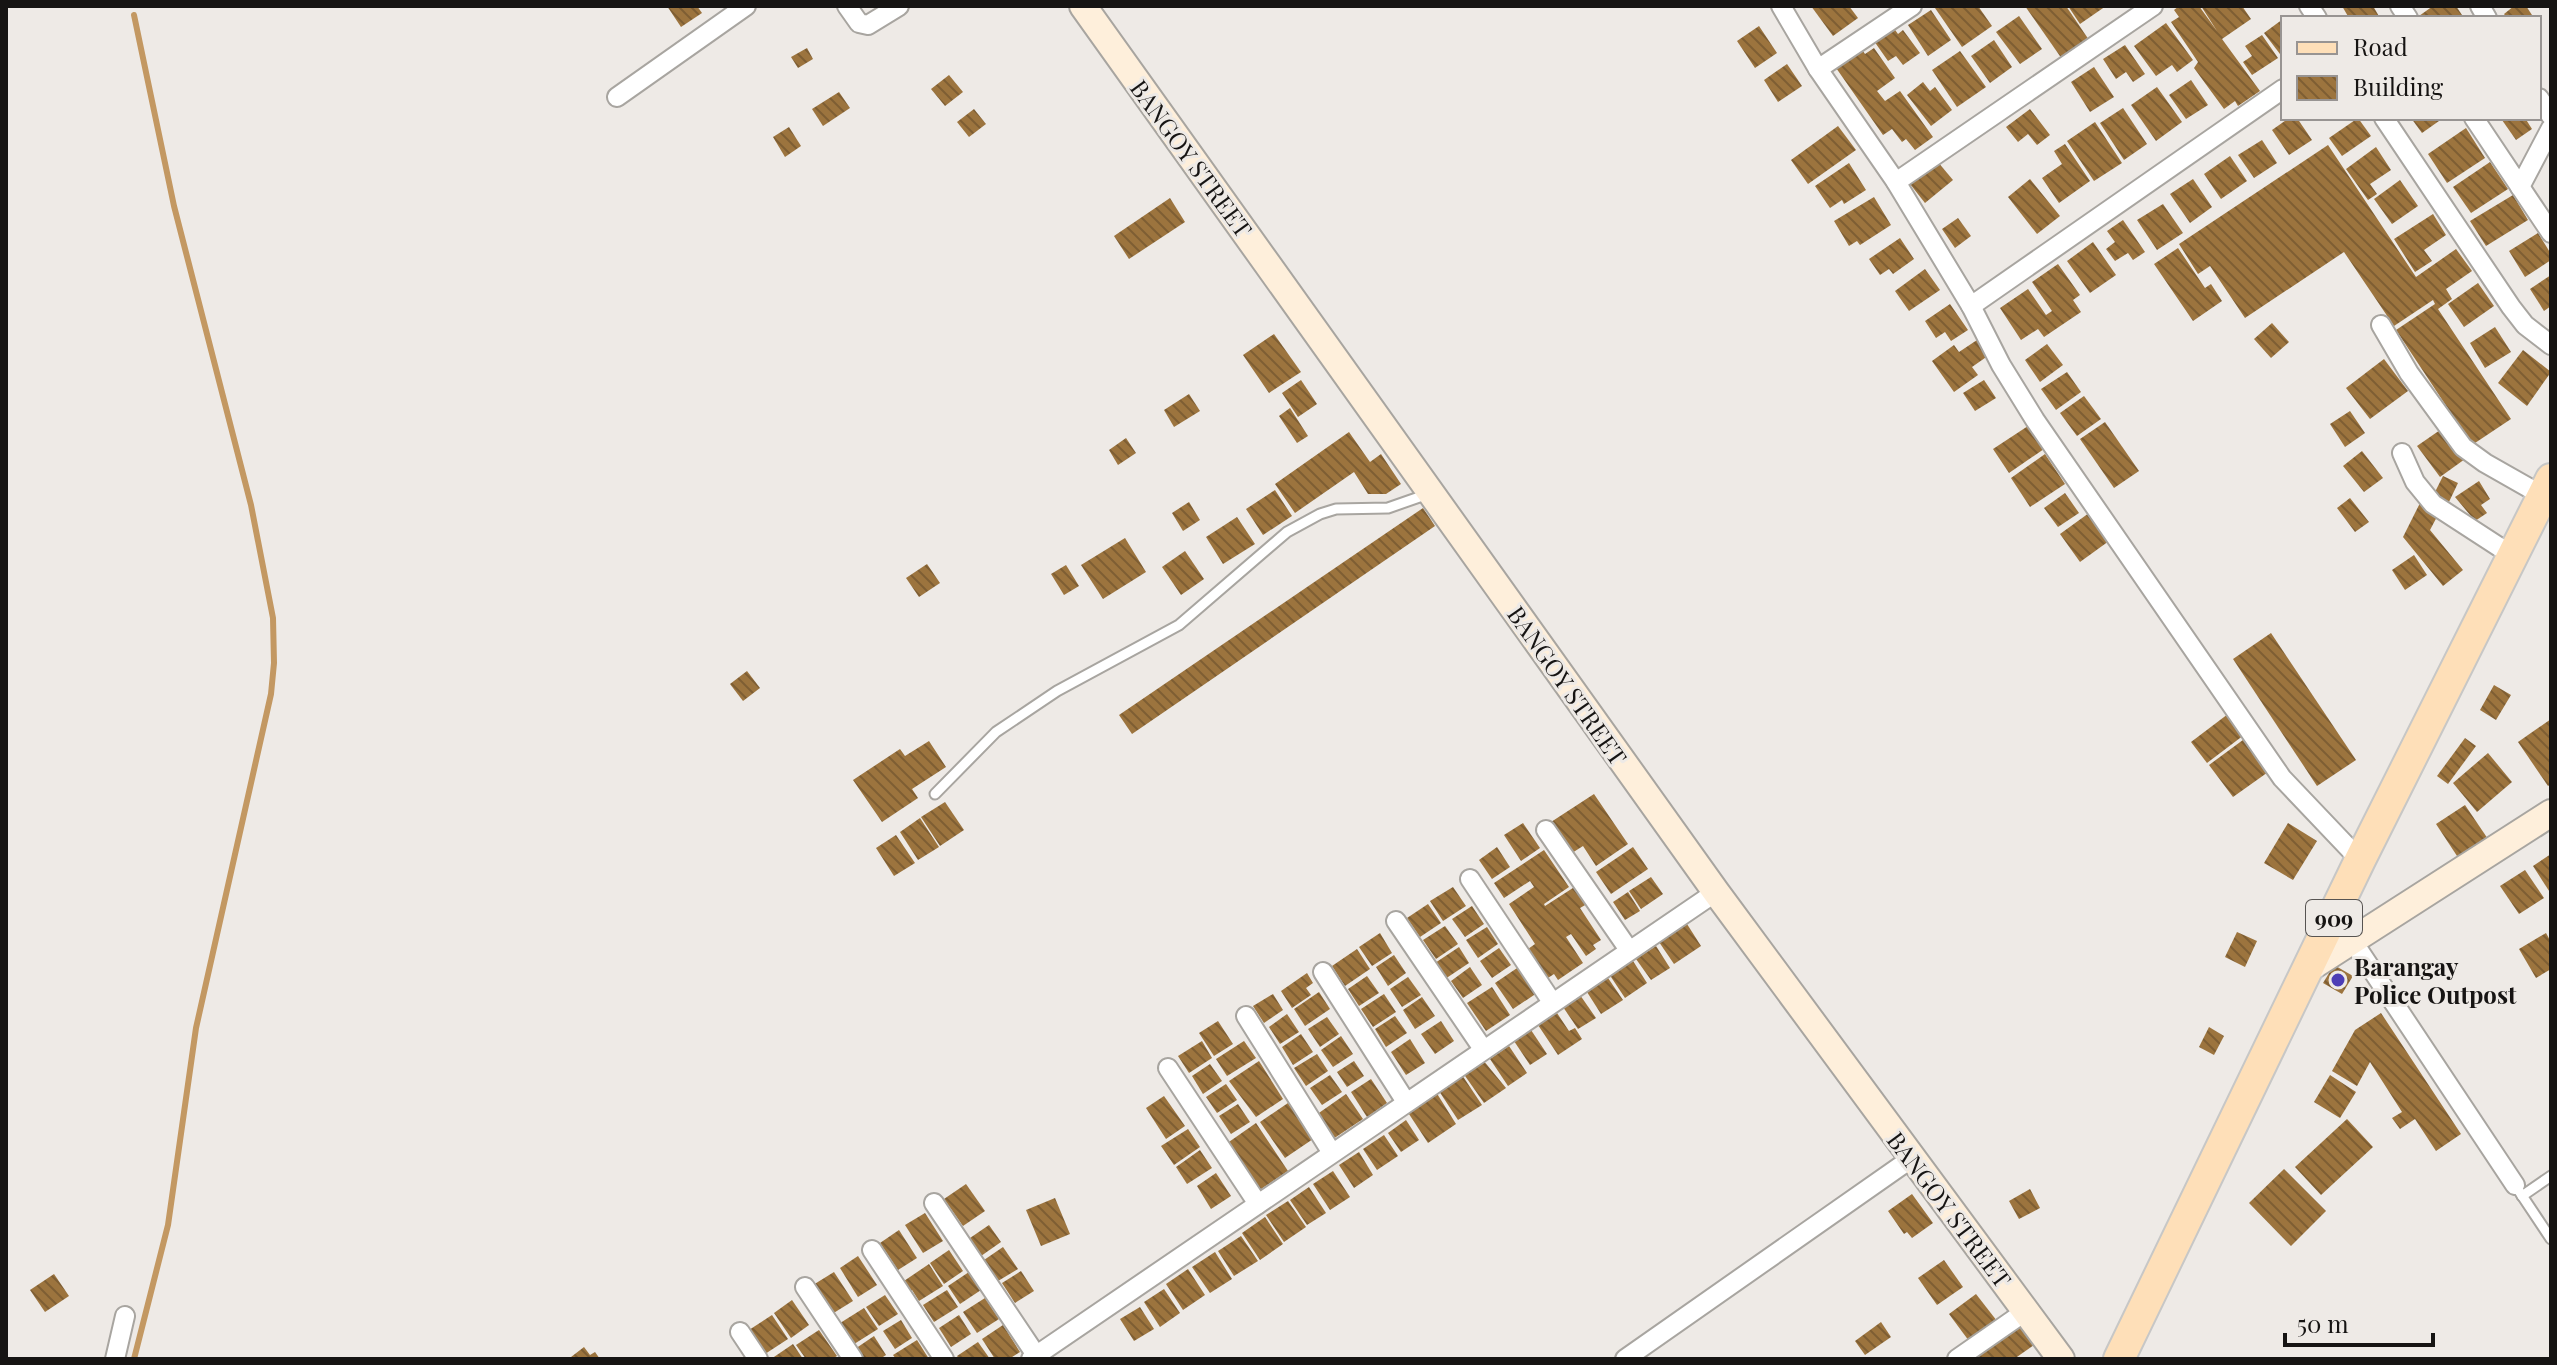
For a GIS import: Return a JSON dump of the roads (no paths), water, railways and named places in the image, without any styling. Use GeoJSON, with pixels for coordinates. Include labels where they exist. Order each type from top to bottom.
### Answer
{"type":"FeatureCollection","features":[{"type":"Feature","properties":{"kind":"main road","name":"BANGOY STREET"},"geometry":{"type":"LineString","coordinates":[[1083,6],[1716,892],[2061,1359]]}},
{"type":"Feature","properties":{"kind":"main road","name":"909"},"geometry":{"type":"LineString","coordinates":[[2119,1359],[2311,967],[2360,860],[2547,487]]}},
{"type":"Feature","properties":{"kind":"main road"},"geometry":{"type":"LineString","coordinates":[[2311,967],[2551,813]]}},
{"type":"Feature","properties":{"kind":"street"},"geometry":{"type":"LineString","coordinates":[[617,97],[746,6]]}},
{"type":"Feature","properties":{"kind":"street"},"geometry":{"type":"LineString","coordinates":[[847,6],[859,23],[868,25],[899,6]]}},
{"type":"Feature","properties":{"kind":"street"},"geometry":{"type":"LineString","coordinates":[[1781,6],[1818,69],[1896,182],[2035,420],[2250,735],[2292,789],[2360,860]]}},
{"type":"Feature","properties":{"kind":"street"},"geometry":{"type":"LineString","coordinates":[[1818,69],[1912,6]]}},
{"type":"Feature","properties":{"kind":"street"},"geometry":{"type":"LineString","coordinates":[[1896,182],[2153,6]]}},
{"type":"Feature","properties":{"kind":"street"},"geometry":{"type":"LineString","coordinates":[[1971,306],[2281,90]]}},
{"type":"Feature","properties":{"kind":"street"},"geometry":{"type":"LineString","coordinates":[[2385,120],[2511,307],[2525,325],[2551,345]]}},
{"type":"Feature","properties":{"kind":"street"},"geometry":{"type":"LineString","coordinates":[[2475,120],[2551,233]]}},
{"type":"Feature","properties":{"kind":"street"},"geometry":{"type":"LineString","coordinates":[[2520,187],[2551,128]]}},
{"type":"Feature","properties":{"kind":"street"},"geometry":{"type":"LineString","coordinates":[[2381,325],[2409,373],[2463,447],[2485,463],[2547,487]]}},
{"type":"Feature","properties":{"kind":"street"},"geometry":{"type":"LineString","coordinates":[[2402,453],[2415,482],[2433,504],[2513,556]]}},
{"type":"Feature","properties":{"kind":"street"},"geometry":{"type":"LineString","coordinates":[[1546,830],[1629,950]]}},
{"type":"Feature","properties":{"kind":"street"},"geometry":{"type":"LineString","coordinates":[[1470,879],[1552,1002]]}},
{"type":"Feature","properties":{"kind":"street"},"geometry":{"type":"LineString","coordinates":[[934,1203],[1034,1357],[1716,892]]}},
{"type":"Feature","properties":{"kind":"street"},"geometry":{"type":"LineString","coordinates":[[1396,921],[1483,1049]]}},
{"type":"Feature","properties":{"kind":"street"},"geometry":{"type":"LineString","coordinates":[[2352,940],[2518,1191]]}},
{"type":"Feature","properties":{"kind":"street"},"geometry":{"type":"LineString","coordinates":[[1323,972],[1406,1102]]}},
{"type":"Feature","properties":{"kind":"street"},"geometry":{"type":"LineString","coordinates":[[1246,1016],[1332,1153]]}},
{"type":"Feature","properties":{"kind":"street"},"geometry":{"type":"LineString","coordinates":[[1168,1068],[1258,1204]]}},
{"type":"Feature","properties":{"kind":"street"},"geometry":{"type":"LineString","coordinates":[[1625,1359],[1912,1158]]}},
{"type":"Feature","properties":{"kind":"street"},"geometry":{"type":"LineString","coordinates":[[872,1250],[944,1359]]}},
{"type":"Feature","properties":{"kind":"street"},"geometry":{"type":"LineString","coordinates":[[805,1287],[853,1359]]}},
{"type":"Feature","properties":{"kind":"street"},"geometry":{"type":"LineString","coordinates":[[1957,1359],[2026,1311]]}},
{"type":"Feature","properties":{"kind":"street"},"geometry":{"type":"LineString","coordinates":[[115,1359],[125,1316]]}},
{"type":"Feature","properties":{"kind":"street"},"geometry":{"type":"LineString","coordinates":[[740,1332],[758,1359]]}},
{"type":"Feature","properties":{"kind":"lane"},"geometry":{"type":"LineString","coordinates":[[935,794],[996,732],[1057,691],[1179,625],[1258,555],[1296,527],[1336,509],[1388,508],[1431,493]]}},
{"type":"Feature","properties":{"kind":"lane"},"geometry":{"type":"LineString","coordinates":[[2551,1176],[2518,1191],[2551,1239]]}},
{"type":"Feature","properties":{"kind":"waterway"},"geometry":{"type":"LineString","coordinates":[[134,15],[174,206],[251,505],[273,618],[274,663],[271,694],[196,1028],[168,1225],[134,1359]]}},
{"type":"Feature","properties":{"kind":"place","name":"Barangay Police Outpost"},"geometry":{"type":"Point","coordinates":[2338,980]}}]}
